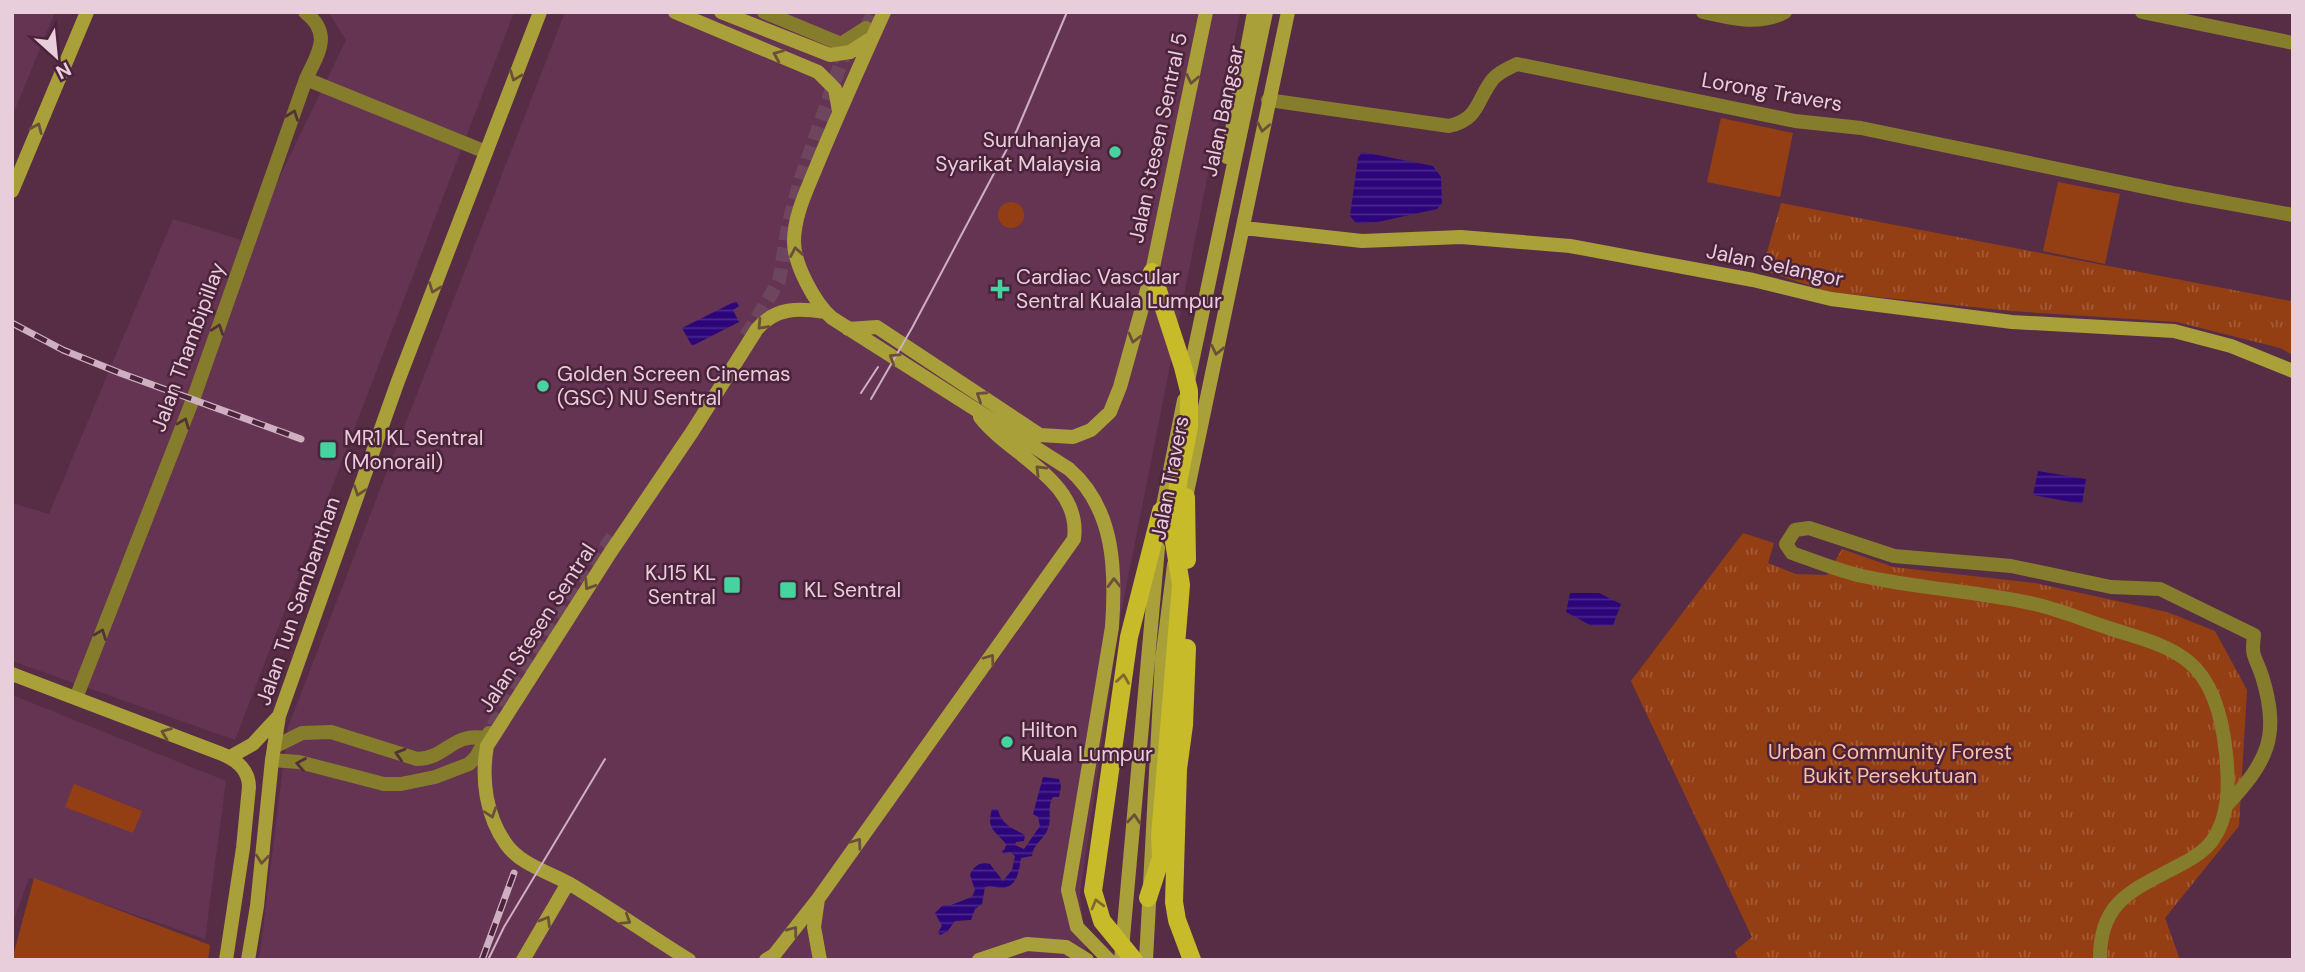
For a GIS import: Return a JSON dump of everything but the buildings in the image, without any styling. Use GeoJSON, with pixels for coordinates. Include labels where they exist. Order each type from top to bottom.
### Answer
{"type":"FeatureCollection","features":[{"type":"Feature","properties":{"kind":"main road"},"geometry":{"type":"LineString","coordinates":[[1152,272],[1189,390],[1189,427],[1172,529],[1181,585],[1160,837],[1165,916],[1170,936],[1181,960]]}},
{"type":"Feature","properties":{"kind":"main road"},"geometry":{"type":"LineString","coordinates":[[1186,498],[1187,650],[1184,725],[1178,769],[1174,902],[1177,920],[1192,960]]}},
{"type":"Feature","properties":{"kind":"main road"},"geometry":{"type":"LineString","coordinates":[[1134,960],[1102,921],[1093,891],[1129,637],[1161,512]]}},
{"type":"Feature","properties":{"kind":"main road"},"geometry":{"type":"LineString","coordinates":[[1148,898],[1161,858]]}},
{"type":"Feature","properties":{"kind":"street"},"geometry":{"type":"LineString","coordinates":[[12,191],[87,12]]}},
{"type":"Feature","properties":{"kind":"street","name":"Jalan Thambipillay"},"geometry":{"type":"LineString","coordinates":[[76,698],[195,394],[306,79],[322,45],[320,29],[314,19],[305,12]]}},
{"type":"Feature","properties":{"kind":"street","name":"Jalan Tun Sambanthan"},"geometry":{"type":"LineString","coordinates":[[248,960],[257,906],[279,716],[398,381],[540,12]]}},
{"type":"Feature","properties":{"kind":"street"},"geometry":{"type":"LineString","coordinates":[[675,12],[818,72],[835,89],[839,111]]}},
{"type":"Feature","properties":{"kind":"street"},"geometry":{"type":"LineString","coordinates":[[721,12],[830,55],[850,52],[869,33]]}},
{"type":"Feature","properties":{"kind":"street"},"geometry":{"type":"LineString","coordinates":[[764,12],[841,44],[869,33]]}},
{"type":"Feature","properties":{"kind":"street","name":"Jalan Stesen Sentral"},"geometry":{"type":"LineString","coordinates":[[825,313],[801,271],[794,241],[800,207],[869,33],[884,12]]}},
{"type":"Feature","properties":{"kind":"street","name":"Jalan Stesen Sentral 5"},"geometry":{"type":"LineString","coordinates":[[848,329],[877,327],[1040,435],[1073,437],[1091,430],[1110,412],[1120,387],[1152,272],[1206,12]]}},
{"type":"Feature","properties":{"kind":"street"},"geometry":{"type":"LineString","coordinates":[[1216,242],[1230,132],[1254,12]]}},
{"type":"Feature","properties":{"kind":"street","name":"Jalan Bangsar"},"geometry":{"type":"LineString","coordinates":[[1221,219],[1266,12]]}},
{"type":"Feature","properties":{"kind":"street","name":"Jalan Travers"},"geometry":{"type":"LineString","coordinates":[[1146,960],[1163,660],[1177,546],[1288,12]]}},
{"type":"Feature","properties":{"kind":"street"},"geometry":{"type":"LineString","coordinates":[[1703,12],[1730,19],[1755,20],[1785,12]]}},
{"type":"Feature","properties":{"kind":"street"},"geometry":{"type":"LineString","coordinates":[[2142,12],[2293,43]]}},
{"type":"Feature","properties":{"kind":"street","name":"Lorong Travers"},"geometry":{"type":"LineString","coordinates":[[1268,100],[1449,127],[1468,119],[1493,79],[1517,64],[1795,121],[1861,128],[2165,192],[2293,215]]}},
{"type":"Feature","properties":{"kind":"street"},"geometry":{"type":"LineString","coordinates":[[306,79],[486,152]]}},
{"type":"Feature","properties":{"kind":"street","name":"Jalan Travers"},"geometry":{"type":"LineString","coordinates":[[1121,960],[1161,512],[1221,219]]}},
{"type":"Feature","properties":{"kind":"street","name":"Jalan Selangor"},"geometry":{"type":"LineString","coordinates":[[1244,228],[1362,241],[1461,237],[1570,246],[1753,280],[1831,299],[2012,322],[2174,331],[2231,346],[2293,371]]}},
{"type":"Feature","properties":{"kind":"street","name":"Jalan Stesen Sentral"},"geometry":{"type":"LineString","coordinates":[[689,960],[568,883],[528,864],[507,846],[486,798],[484,766],[487,738],[692,432],[757,329],[766,319],[787,310],[801,309],[825,313],[1069,469],[1084,482],[1102,515],[1113,564],[1112,627],[1068,890],[1077,928],[1109,960]]}},
{"type":"Feature","properties":{"kind":"street","name":"Jalan Stesen Sentral"},"geometry":{"type":"LineString","coordinates":[[766,960],[774,955],[818,899],[1074,539],[1074,513],[1061,492],[1029,459],[992,433],[972,408]]}},
{"type":"Feature","properties":{"kind":"street"},"geometry":{"type":"LineString","coordinates":[[2100,960],[2099,937],[2107,918],[2121,900],[2140,886],[2193,858],[2211,843],[2221,826],[2229,788],[2226,750],[2217,708],[2207,684],[2189,662],[2163,645],[2028,602],[1861,576],[1792,553],[1786,544],[1795,530],[1809,528],[1894,556],[2011,566],[2111,587],[2160,589],[2254,635],[2252,654],[2261,674],[2271,729],[2266,754],[2259,768],[2226,806]]}},
{"type":"Feature","properties":{"kind":"street"},"geometry":{"type":"LineString","coordinates":[[12,674],[230,757],[241,766],[250,781],[226,960]]}},
{"type":"Feature","properties":{"kind":"street"},"geometry":{"type":"LineString","coordinates":[[230,757],[253,744],[279,716]]}},
{"type":"Feature","properties":{"kind":"street"},"geometry":{"type":"LineString","coordinates":[[331,732],[417,759],[433,756],[464,737],[487,738],[476,757],[460,768],[416,781],[392,784],[273,754],[302,733],[331,732]]}},
{"type":"Feature","properties":{"kind":"street"},"geometry":{"type":"LineString","coordinates":[[523,960],[568,883]]}},
{"type":"Feature","properties":{"kind":"street"},"geometry":{"type":"LineString","coordinates":[[818,899],[814,927],[820,960]]}},
{"type":"Feature","properties":{"kind":"street"},"geometry":{"type":"LineString","coordinates":[[979,960],[1027,944],[1066,947],[1087,960]]}},
{"type":"Feature","properties":{"kind":"shaded area"},"geometry":{"type":"Polygon","coordinates":[[[12,12],[55,12],[12,117],[12,12]]]}},
{"type":"Feature","properties":{"kind":"shaded area"},"geometry":{"type":"Polygon","coordinates":[[[328,12],[514,12],[235,740],[12,661],[12,503],[49,514],[173,219],[248,242],[346,40],[328,12]]]}},
{"type":"Feature","properties":{"kind":"shaded area","name":"KL Sentral"},"geometry":{"type":"Polygon","coordinates":[[[565,12],[1240,12],[1120,618],[1080,894],[1087,960],[259,960],[288,727],[565,12]]]}},
{"type":"Feature","properties":{"kind":"shaded area"},"geometry":{"type":"Polygon","coordinates":[[[1362,152],[1433,166],[1441,177],[1442,203],[1437,209],[1378,222],[1356,223],[1350,216],[1358,158],[1362,152]]]}},
{"type":"Feature","properties":{"kind":"shaded area"},"geometry":{"type":"Polygon","coordinates":[[[736,301],[739,306],[733,310],[739,322],[692,346],[682,328],[736,301]]]}},
{"type":"Feature","properties":{"kind":"shaded area"},"geometry":{"type":"Polygon","coordinates":[[[2038,471],[2086,479],[2082,504],[2033,495],[2038,471]]]}},
{"type":"Feature","properties":{"kind":"shaded area"},"geometry":{"type":"Polygon","coordinates":[[[1570,593],[1599,593],[1621,604],[1613,625],[1590,625],[1566,612],[1570,593]]]}},
{"type":"Feature","properties":{"kind":"shaded area"},"geometry":{"type":"Polygon","coordinates":[[[12,695],[226,781],[205,939],[29,878],[12,925],[12,695]]]}},
{"type":"Feature","properties":{"kind":"shaded area"},"geometry":{"type":"Polygon","coordinates":[[[1043,777],[1059,779],[1061,786],[1059,797],[1053,797],[1051,801],[1047,831],[1034,848],[1032,856],[1021,858],[1017,877],[1008,887],[985,887],[982,904],[975,909],[971,920],[955,921],[947,932],[940,935],[938,932],[942,926],[935,913],[943,905],[951,905],[972,897],[975,890],[970,875],[975,867],[984,863],[990,864],[1003,881],[1012,870],[1015,856],[1010,852],[1003,854],[1006,844],[991,826],[992,809],[998,809],[1005,822],[1025,835],[1024,841],[1016,842],[1015,845],[1024,849],[1040,826],[1038,817],[1033,814],[1043,777]]]}},
{"type":"Feature","properties":{"kind":"green space"},"geometry":{"type":"Polygon","coordinates":[[[1721,118],[1793,133],[1780,197],[1707,182],[1721,118]]]}},
{"type":"Feature","properties":{"kind":"green space"},"geometry":{"type":"Polygon","coordinates":[[[2058,182],[2120,194],[2105,264],[2043,251],[2058,182]]]}},
{"type":"Feature","properties":{"kind":"green space"},"geometry":{"type":"Polygon","coordinates":[[[1011,202],[1020,206],[1024,215],[1020,224],[1011,228],[1002,224],[998,215],[1002,206],[1011,202]]]}},
{"type":"Feature","properties":{"kind":"green space"},"geometry":{"type":"Polygon","coordinates":[[[1781,203],[2290,301],[2293,292],[2293,355],[2280,348],[2177,322],[2011,311],[1830,292],[1762,270],[1781,203]]]}},
{"type":"Feature","properties":{"kind":"green space","name":"Urban Community Forest Bukit Persekutuan"},"geometry":{"type":"Polygon","coordinates":[[[1743,533],[1774,543],[1768,563],[1796,574],[1827,575],[1842,549],[1893,567],[2035,583],[2167,612],[2215,631],[2247,690],[2239,826],[2165,918],[2180,960],[1738,960],[1735,951],[1752,937],[1631,681],[1743,533]]]}},
{"type":"Feature","properties":{"kind":"green space"},"geometry":{"type":"Polygon","coordinates":[[[74,784],[142,811],[133,833],[65,807],[74,784]]]}},
{"type":"Feature","properties":{"kind":"green space"},"geometry":{"type":"Polygon","coordinates":[[[34,878],[210,945],[208,960],[12,960],[34,878]]]}},
{"type":"Feature","properties":{"kind":"tunnel"},"geometry":{"type":"LineString","coordinates":[[866,28],[874,12]]}},
{"type":"Feature","properties":{"kind":"tunnel"},"geometry":{"type":"LineString","coordinates":[[746,336],[779,281],[788,226],[800,181],[842,60],[832,45]]}},
{"type":"Feature","properties":{"kind":"tunnel"},"geometry":{"type":"LineString","coordinates":[[493,726],[519,677],[613,536]]}},
{"type":"Feature","properties":{"kind":"tram line"},"geometry":{"type":"LineString","coordinates":[[871,399],[912,328],[1017,130],[1067,12]]}},
{"type":"Feature","properties":{"kind":"tram line"},"geometry":{"type":"LineString","coordinates":[[861,393],[878,367]]}},
{"type":"Feature","properties":{"kind":"tram line"},"geometry":{"type":"LineString","coordinates":[[488,960],[504,927],[605,759]]}},
{"type":"Feature","properties":{"kind":"railway"},"geometry":{"type":"LineString","coordinates":[[12,323],[63,350],[120,373],[301,439]]}},
{"type":"Feature","properties":{"kind":"railway"},"geometry":{"type":"LineString","coordinates":[[482,960],[514,873]]}},
{"type":"Feature","properties":{"kind":"place","name":"Suruhanjaya Syarikat Malaysia"},"geometry":{"type":"Point","coordinates":[1115,152]}},
{"type":"Feature","properties":{"kind":"place","name":"Cardiac Vascular Sentral Kuala Lumpur"},"geometry":{"type":"Point","coordinates":[1000,289]}},
{"type":"Feature","properties":{"kind":"place","name":"Golden Screen Cinemas (GSC) NU Sentral"},"geometry":{"type":"Point","coordinates":[543,386]}},
{"type":"Feature","properties":{"kind":"place","name":"MR1 KL Sentral (Monorail)"},"geometry":{"type":"Point","coordinates":[328,450]}},
{"type":"Feature","properties":{"kind":"place","name":"KJ15 KL Sentral"},"geometry":{"type":"Point","coordinates":[732,585]}},
{"type":"Feature","properties":{"kind":"place","name":"KL Sentral"},"geometry":{"type":"Point","coordinates":[788,590]}},
{"type":"Feature","properties":{"kind":"place","name":"Hilton Kuala Lumpur"},"geometry":{"type":"Point","coordinates":[1007,742]}}]}
